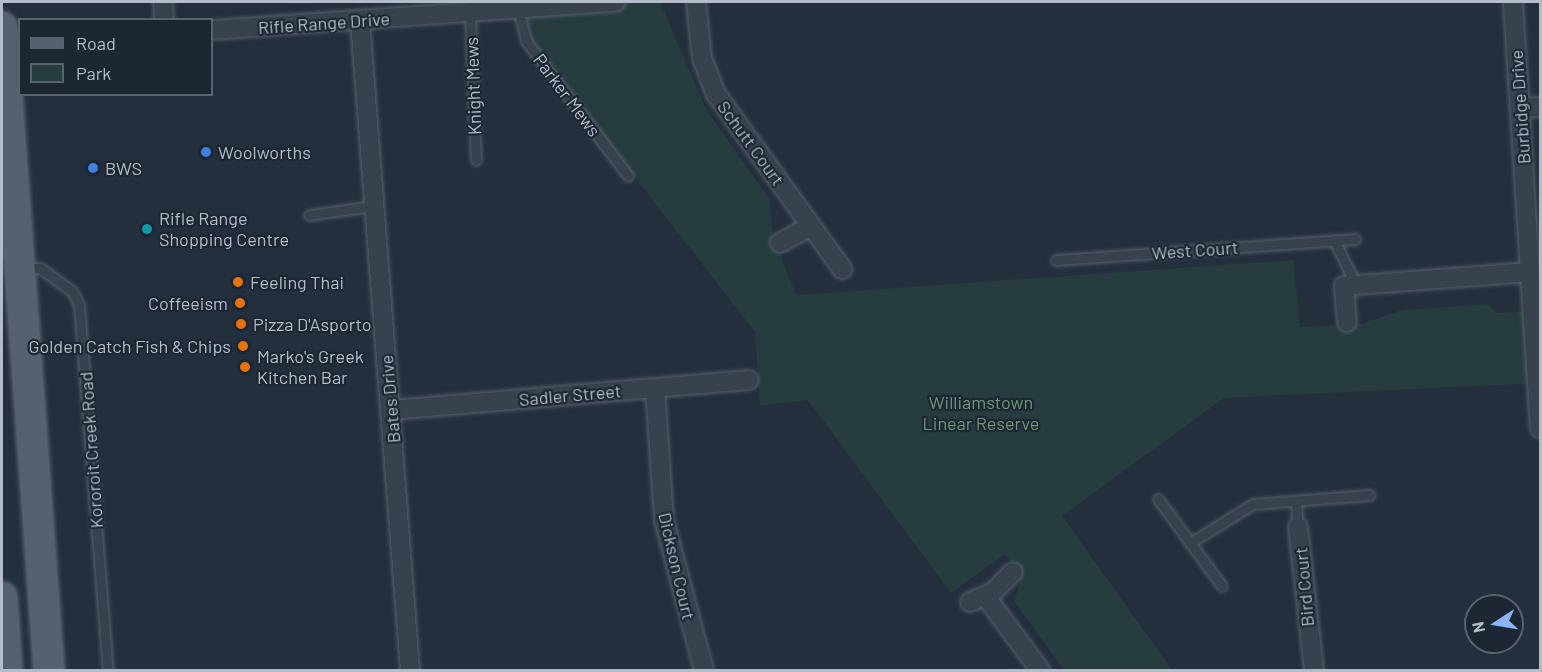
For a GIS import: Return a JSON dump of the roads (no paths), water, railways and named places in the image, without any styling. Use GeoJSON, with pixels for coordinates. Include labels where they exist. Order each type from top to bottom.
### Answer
{"type":"FeatureCollection","features":[{"type":"Feature","properties":{"kind":"main road"},"geometry":{"type":"LineString","coordinates":[[6,41],[10,276],[49,670]]}},
{"type":"Feature","properties":{"kind":"main road"},"geometry":{"type":"LineString","coordinates":[[2,597],[7,670]]}},
{"type":"Feature","properties":{"kind":"street"},"geometry":{"type":"LineString","coordinates":[[163,2],[164,18]]}},
{"type":"Feature","properties":{"kind":"street","name":"Rifle Range Drive"},"geometry":{"type":"LineString","coordinates":[[213,30],[360,20],[473,9],[616,2]]}},
{"type":"Feature","properties":{"kind":"street","name":"Schutt Court"},"geometry":{"type":"LineString","coordinates":[[696,2],[702,58],[716,94],[842,269]]}},
{"type":"Feature","properties":{"kind":"street","name":"Burbidge Drive"},"geometry":{"type":"LineString","coordinates":[[1513,2],[1540,429]]}},
{"type":"Feature","properties":{"kind":"street","name":"Bates Drive"},"geometry":{"type":"LineString","coordinates":[[360,20],[411,670]]}},
{"type":"Feature","properties":{"kind":"street"},"geometry":{"type":"LineString","coordinates":[[1520,108],[1540,107]]}},
{"type":"Feature","properties":{"kind":"street"},"geometry":{"type":"LineString","coordinates":[[780,243],[811,226]]}},
{"type":"Feature","properties":{"kind":"street"},"geometry":{"type":"LineString","coordinates":[[1347,322],[1344,286],[1530,272]]}},
{"type":"Feature","properties":{"kind":"street","name":"Sadler Street"},"geometry":{"type":"LineString","coordinates":[[391,410],[749,380]]}},
{"type":"Feature","properties":{"kind":"street","name":"Dickson Court"},"geometry":{"type":"LineString","coordinates":[[655,388],[664,520],[704,670]]}},
{"type":"Feature","properties":{"kind":"street","name":"Bird Court"},"geometry":{"type":"LineString","coordinates":[[1298,527],[1314,670]]}},
{"type":"Feature","properties":{"kind":"street"},"geometry":{"type":"LineString","coordinates":[[1013,572],[978,599],[1040,670]]}},
{"type":"Feature","properties":{"kind":"lane","name":"Parker Mews"},"geometry":{"type":"LineString","coordinates":[[518,8],[526,41],[628,176]]}},
{"type":"Feature","properties":{"kind":"lane","name":"Knight Mews"},"geometry":{"type":"LineString","coordinates":[[473,9],[476,160]]}},
{"type":"Feature","properties":{"kind":"lane"},"geometry":{"type":"LineString","coordinates":[[309,215],[374,206]]}},
{"type":"Feature","properties":{"kind":"lane","name":"West Court"},"geometry":{"type":"LineString","coordinates":[[1056,260],[1355,239]]}},
{"type":"Feature","properties":{"kind":"lane"},"geometry":{"type":"LineString","coordinates":[[1334,240],[1356,285]]}},
{"type":"Feature","properties":{"kind":"lane","name":"Kororoit Creek Road"},"geometry":{"type":"LineString","coordinates":[[10,276],[40,268],[72,291],[79,305],[108,670]]}},
{"type":"Feature","properties":{"kind":"lane"},"geometry":{"type":"LineString","coordinates":[[1190,543],[1248,505],[1296,504],[1370,495]]}},
{"type":"Feature","properties":{"kind":"lane"},"geometry":{"type":"LineString","coordinates":[[1158,499],[1222,586]]}},
{"type":"Feature","properties":{"kind":"lane","name":"Bird Court"},"geometry":{"type":"LineString","coordinates":[[1296,504],[1298,527]]}},
{"type":"Feature","properties":{"kind":"place","name":"Woolworths"},"geometry":{"type":"Point","coordinates":[206,152]}},
{"type":"Feature","properties":{"kind":"place","name":"BWS"},"geometry":{"type":"Point","coordinates":[93,168]}},
{"type":"Feature","properties":{"kind":"place","name":"Rifle Range Shopping Centre"},"geometry":{"type":"Point","coordinates":[147,229]}},
{"type":"Feature","properties":{"kind":"place","name":"Feeling Thai"},"geometry":{"type":"Point","coordinates":[238,282]}},
{"type":"Feature","properties":{"kind":"place","name":"Coffeeism"},"geometry":{"type":"Point","coordinates":[240,303]}},
{"type":"Feature","properties":{"kind":"place","name":"Pizza D'Asporto"},"geometry":{"type":"Point","coordinates":[241,324]}},
{"type":"Feature","properties":{"kind":"place","name":"Golden Catch Fish & Chips"},"geometry":{"type":"Point","coordinates":[243,346]}},
{"type":"Feature","properties":{"kind":"place","name":"Marko's Greek Kitchen Bar"},"geometry":{"type":"Point","coordinates":[245,367]}},
{"type":"Feature","properties":{"kind":"park label","name":"Williamstown Linear Reserve"},"geometry":{"type":"Point","coordinates":[981,413]}}]}
